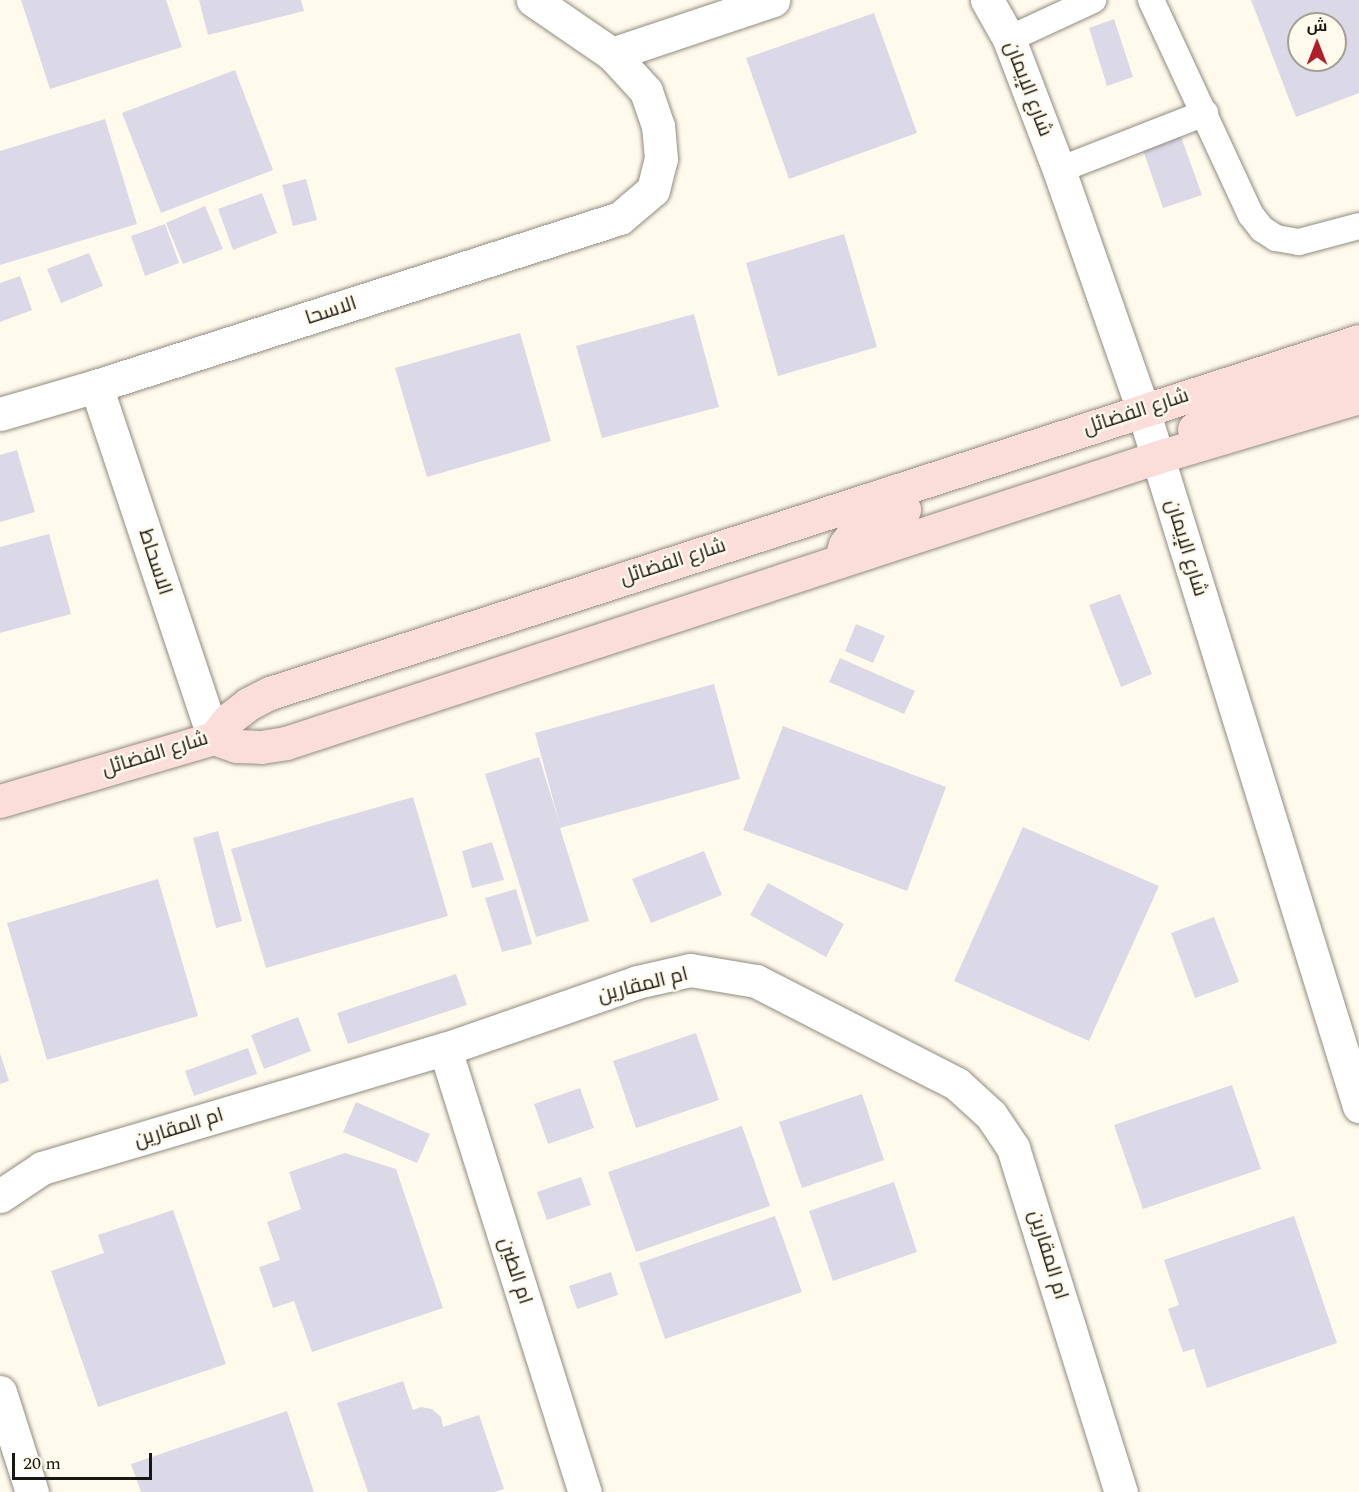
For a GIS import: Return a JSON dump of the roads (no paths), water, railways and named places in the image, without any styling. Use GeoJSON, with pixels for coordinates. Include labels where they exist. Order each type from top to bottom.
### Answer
{"type":"FeatureCollection","features":[{"type":"Feature","properties":{"kind":"street"},"geometry":{"type":"LineString","coordinates":[[533,0],[612,54],[773,0]]}},
{"type":"Feature","properties":{"kind":"street","name":"شارع الإيمان"},"geometry":{"type":"LineString","coordinates":[[987,0],[1009,39],[1059,170],[1143,410],[1359,1106]]}},
{"type":"Feature","properties":{"kind":"street","name":"الاسحا"},"geometry":{"type":"LineString","coordinates":[[0,414],[96,386],[620,218],[653,190],[661,159],[658,126],[646,91],[612,54]]}},
{"type":"Feature","properties":{"kind":"street","name":"شارع الفضائل"},"geometry":{"type":"LineString","coordinates":[[0,801],[214,738],[229,719],[248,704],[270,693],[1359,341]]}},
{"type":"Feature","properties":{"kind":"street"},"geometry":{"type":"LineString","coordinates":[[1158,457],[1191,430],[1212,418],[1359,371]]}},
{"type":"Feature","properties":{"kind":"street","name":"الاسحاط"},"geometry":{"type":"LineString","coordinates":[[96,386],[214,738]]}},
{"type":"Feature","properties":{"kind":"street"},"geometry":{"type":"LineString","coordinates":[[214,738],[236,746],[253,747],[286,743],[1158,457],[1359,397]]}},
{"type":"Feature","properties":{"kind":"street"},"geometry":{"type":"LineString","coordinates":[[840,561],[845,545],[855,531],[868,521],[1078,453],[1124,427],[1143,410]]}},
{"type":"Feature","properties":{"kind":"street","name":"ام المقارين"},"geometry":{"type":"LineString","coordinates":[[0,1196],[42,1168],[445,1049],[637,982],[690,970],[756,981],[957,1084],[991,1115],[1013,1148],[1121,1492]]}},
{"type":"Feature","properties":{"kind":"street","name":"ام الطين"},"geometry":{"type":"LineString","coordinates":[[445,1049],[585,1492]]}},
{"type":"Feature","properties":{"kind":"street"},"geometry":{"type":"LineString","coordinates":[[0,1392],[32,1492]]}},
{"type":"Feature","properties":{"kind":"lane"},"geometry":{"type":"LineString","coordinates":[[1009,39],[1093,0]]}},
{"type":"Feature","properties":{"kind":"lane"},"geometry":{"type":"LineString","coordinates":[[1151,0],[1251,215],[1262,229],[1276,238],[1299,242],[1359,226]]}},
{"type":"Feature","properties":{"kind":"lane"},"geometry":{"type":"LineString","coordinates":[[1059,170],[1205,113]]}}]}
